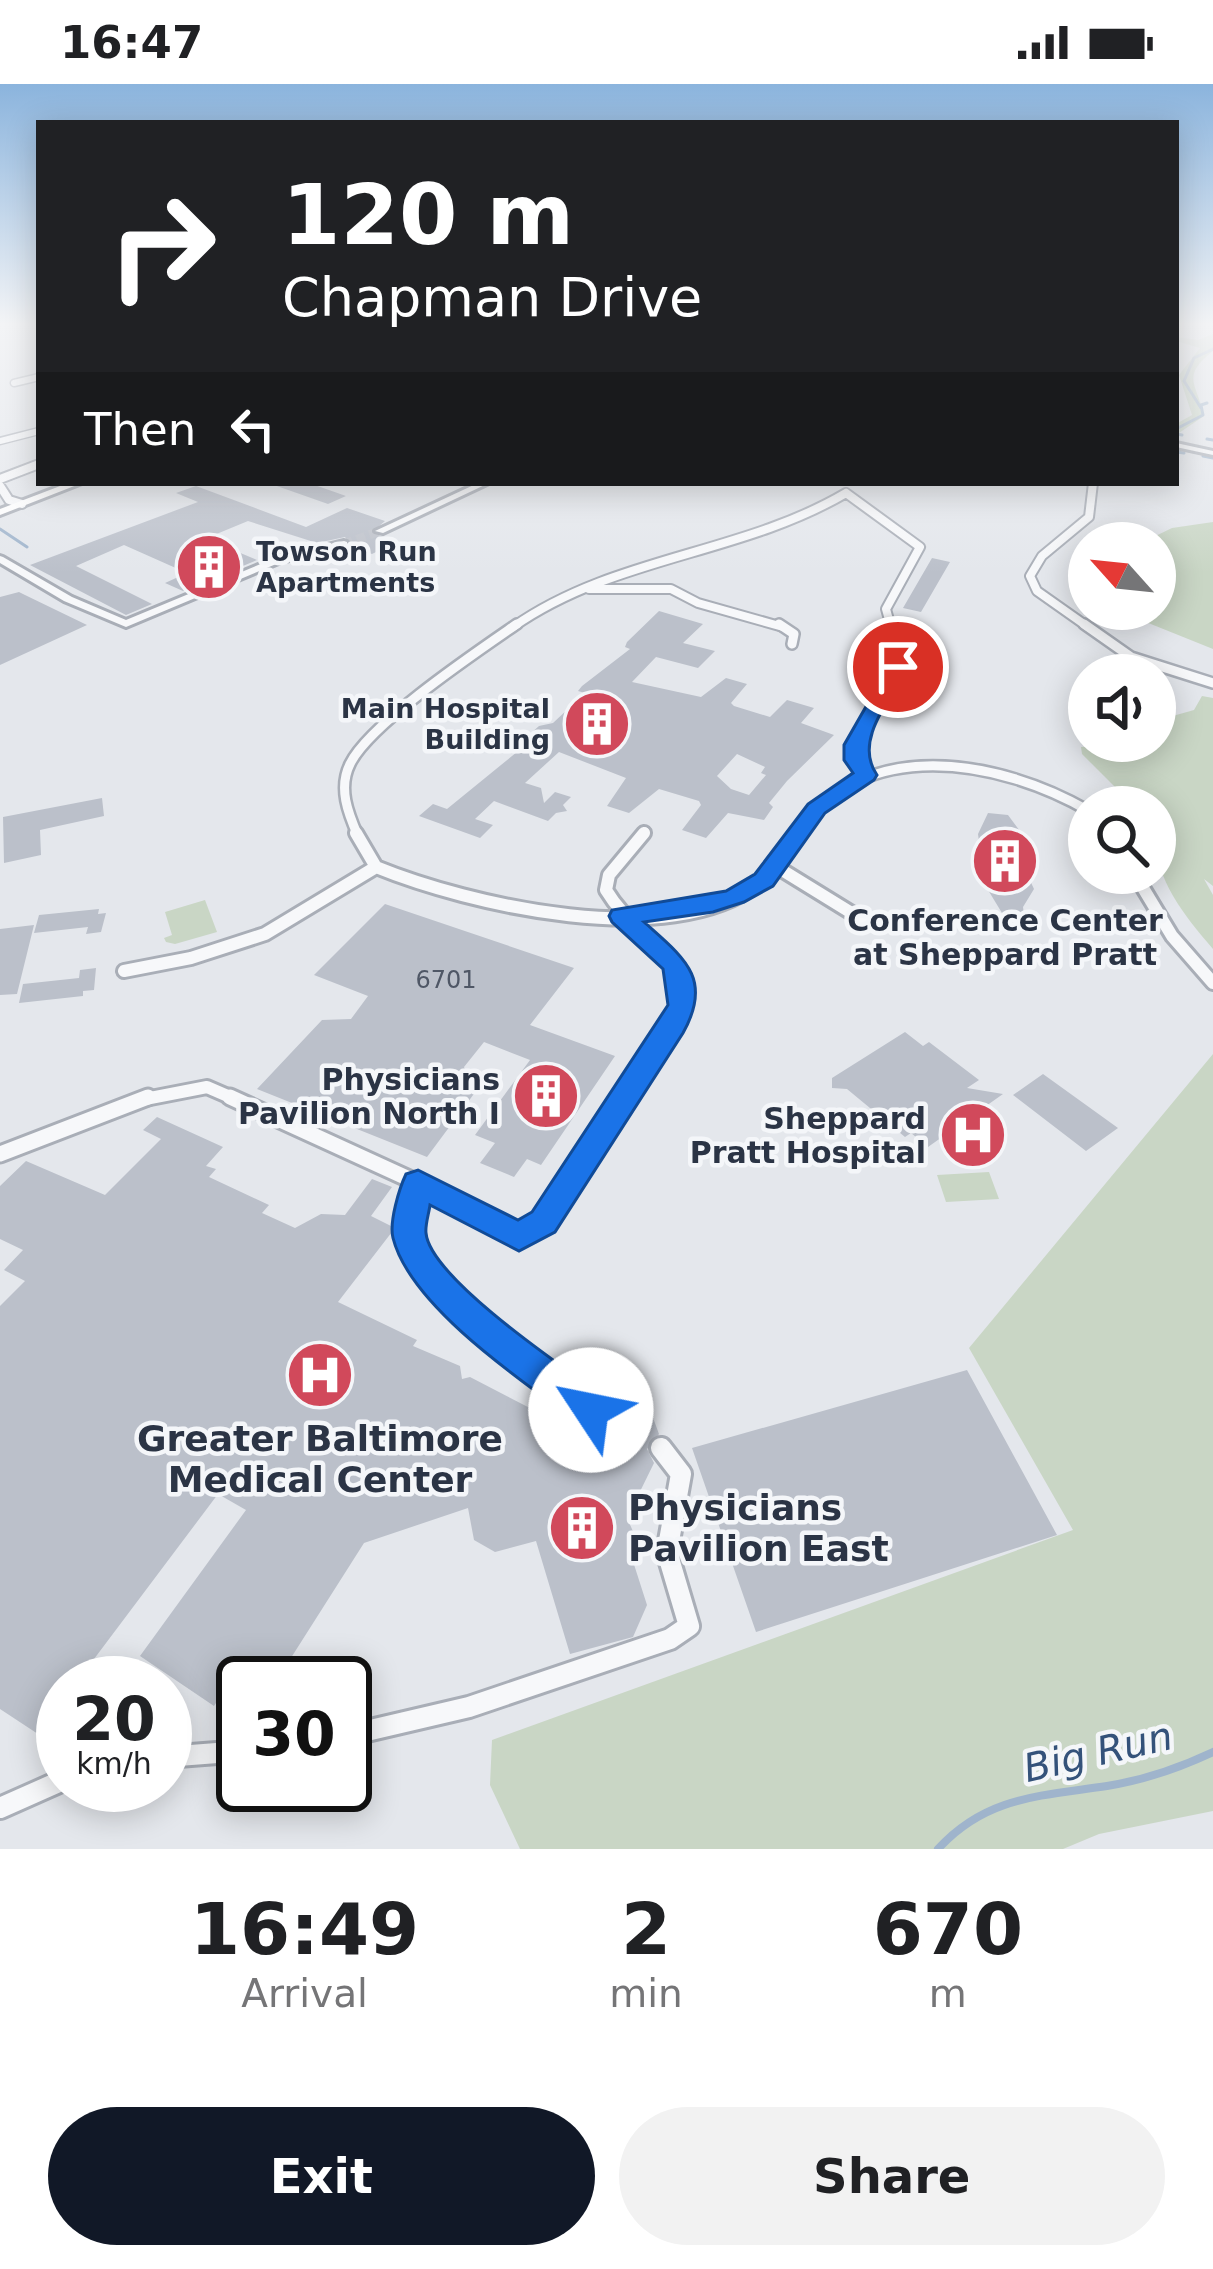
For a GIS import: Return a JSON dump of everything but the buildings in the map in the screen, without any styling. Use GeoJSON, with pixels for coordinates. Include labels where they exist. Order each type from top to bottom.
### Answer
{"type":"FeatureCollection","features":[{"type":"Feature","properties":{"kind":"main road"},"geometry":{"type":"LineString","coordinates":[[0,512],[69,486]]}},
{"type":"Feature","properties":{"kind":"street"},"geometry":{"type":"LineString","coordinates":[[0,440],[36,432]]}},
{"type":"Feature","properties":{"kind":"street"},"geometry":{"type":"LineString","coordinates":[[1179,446],[1213,452]]}},
{"type":"Feature","properties":{"kind":"street"},"geometry":{"type":"LineString","coordinates":[[22,504],[9,500],[0,482],[36,465]]}},
{"type":"Feature","properties":{"kind":"street"},"geometry":{"type":"LineString","coordinates":[[380,531],[478,486]]}},
{"type":"Feature","properties":{"kind":"street"},"geometry":{"type":"LineString","coordinates":[[1094,486],[1090,517],[1034,564],[1030,576],[1037,591],[1131,657],[1213,683]]}},
{"type":"Feature","properties":{"kind":"street"},"geometry":{"type":"LineString","coordinates":[[866,775],[855,760],[855,745],[899,660],[886,609],[920,551],[907,534],[846,488],[776,524],[582,586],[500,637],[353,752],[344,775],[345,803],[358,840],[376,867],[454,897],[622,916],[664,914],[721,902],[757,885],[777,867],[816,808],[866,775],[911,766],[978,771],[1044,788],[1068,800]]}},
{"type":"Feature","properties":{"kind":"street"},"geometry":{"type":"LineString","coordinates":[[4,562],[86,608],[126,624],[269,563],[344,544]]}},
{"type":"Feature","properties":{"kind":"street"},"geometry":{"type":"LineString","coordinates":[[582,586],[671,589],[698,603],[782,624],[794,634],[792,644]]}},
{"type":"Feature","properties":{"kind":"street"},"geometry":{"type":"LineString","coordinates":[[0,1154],[149,1097],[207,1087],[418,1183],[519,1237],[544,1222],[673,1026],[682,1005],[682,979],[674,964],[622,916],[606,890],[609,875],[645,832]]}},
{"type":"Feature","properties":{"kind":"street"},"geometry":{"type":"LineString","coordinates":[[124,971],[203,955],[265,934],[376,867]]}},
{"type":"Feature","properties":{"kind":"street"},"geometry":{"type":"LineString","coordinates":[[777,867],[863,920]]}},
{"type":"Feature","properties":{"kind":"street"},"geometry":{"type":"LineString","coordinates":[[1147,894],[1172,936],[1213,983]]}},
{"type":"Feature","properties":{"kind":"street"},"geometry":{"type":"LineString","coordinates":[[418,1183],[409,1235],[426,1271],[501,1344],[591,1410]]}},
{"type":"Feature","properties":{"kind":"street"},"geometry":{"type":"LineString","coordinates":[[372,1731],[500,1700],[670,1639],[688,1626],[667,1544],[684,1491],[674,1460],[661,1448]]}},
{"type":"Feature","properties":{"kind":"street"},"geometry":{"type":"LineString","coordinates":[[0,1808],[36,1792]]}},
{"type":"Feature","properties":{"kind":"green space"},"geometry":{"type":"Polygon","coordinates":[[[1190,408],[1202,408],[1204,416],[1179,433],[1179,422],[1192,415],[1190,408]]]}},
{"type":"Feature","properties":{"kind":"green space"},"geometry":{"type":"Polygon","coordinates":[[[1213,522],[1213,649],[1166,630],[1176,630],[1176,527],[1213,522]]]}},
{"type":"Feature","properties":{"kind":"green space"},"geometry":{"type":"Polygon","coordinates":[[[1202,696],[1213,698],[1213,886],[1204,879],[1213,895],[1213,949],[1173,894],[1176,786],[1114,786],[1090,762],[1176,762],[1176,715],[1194,710],[1202,696]]]}},
{"type":"Feature","properties":{"kind":"green space"},"geometry":{"type":"Polygon","coordinates":[[[205,900],[217,932],[175,944],[166,942],[164,938],[172,935],[165,912],[205,900]]]}},
{"type":"Feature","properties":{"kind":"green space"},"geometry":{"type":"Polygon","coordinates":[[[1213,1054],[1213,1811],[1099,1834],[1063,1849],[520,1849],[490,1785],[492,1740],[1073,1530],[969,1348],[1213,1054]]]}},
{"type":"Feature","properties":{"kind":"green space"},"geometry":{"type":"Polygon","coordinates":[[[989,1172],[999,1199],[946,1202],[937,1175],[989,1172]]]}},
{"type":"Feature","properties":{"kind":"waterway"},"geometry":{"type":"LineString","coordinates":[[1179,427],[1203,415],[1202,408]]}},
{"type":"Feature","properties":{"kind":"waterway"},"geometry":{"type":"LineString","coordinates":[[1207,439],[1213,440]]}},
{"type":"Feature","properties":{"kind":"waterway"},"geometry":{"type":"LineString","coordinates":[[1179,452],[1184,453]]}},
{"type":"Feature","properties":{"kind":"waterway"},"geometry":{"type":"LineString","coordinates":[[1203,456],[1213,458]]}},
{"type":"Feature","properties":{"kind":"waterway"},"geometry":{"type":"LineString","coordinates":[[0,529],[27,547]]}},
{"type":"Feature","properties":{"kind":"waterway","name":"Big Run"},"geometry":{"type":"LineString","coordinates":[[938,1849],[956,1831],[995,1808],[1134,1780],[1213,1752]]}},
{"type":"Feature","properties":{"kind":"tunnel"},"geometry":{"type":"LineString","coordinates":[[344,544],[380,531]]}},
{"type":"Feature","properties":{"kind":"tunnel"},"geometry":{"type":"LineString","coordinates":[[591,1410],[633,1433]]}},
{"type":"Feature","properties":{"kind":"tunnel"},"geometry":{"type":"LineString","coordinates":[[627,1430],[661,1448]]}},
{"type":"Feature","properties":{"kind":"place","name":"Towson Run Apartments"},"geometry":{"type":"Point","coordinates":[209,567]}},
{"type":"Feature","properties":{"kind":"place","name":"Main Hospital Building"},"geometry":{"type":"Point","coordinates":[597,724]}},
{"type":"Feature","properties":{"kind":"place","name":"Conference Center at Sheppard Pratt"},"geometry":{"type":"Point","coordinates":[1005,861]}},
{"type":"Feature","properties":{"kind":"place","name":"Physicians Pavilion North I"},"geometry":{"type":"Point","coordinates":[546,1096]}},
{"type":"Feature","properties":{"kind":"place","name":"Sheppard Pratt Hospital"},"geometry":{"type":"Point","coordinates":[973,1135]}},
{"type":"Feature","properties":{"kind":"place","name":"Greater Baltimore Medical Center"},"geometry":{"type":"Point","coordinates":[320,1375]}},
{"type":"Feature","properties":{"kind":"place","name":"Physicians Pavilion East"},"geometry":{"type":"Point","coordinates":[582,1528]}},
{"type":"Feature","properties":{"kind":"route"},"geometry":{"type":"LineString","coordinates":[[591,1410],[501,1344],[426,1271],[409,1235],[418,1183],[519,1237],[544,1222],[673,1026],[682,1005],[682,979],[674,964],[622,916],[704,906],[764,880],[784,859],[816,808],[866,775],[855,760],[855,745],[898,667]]}}]}
